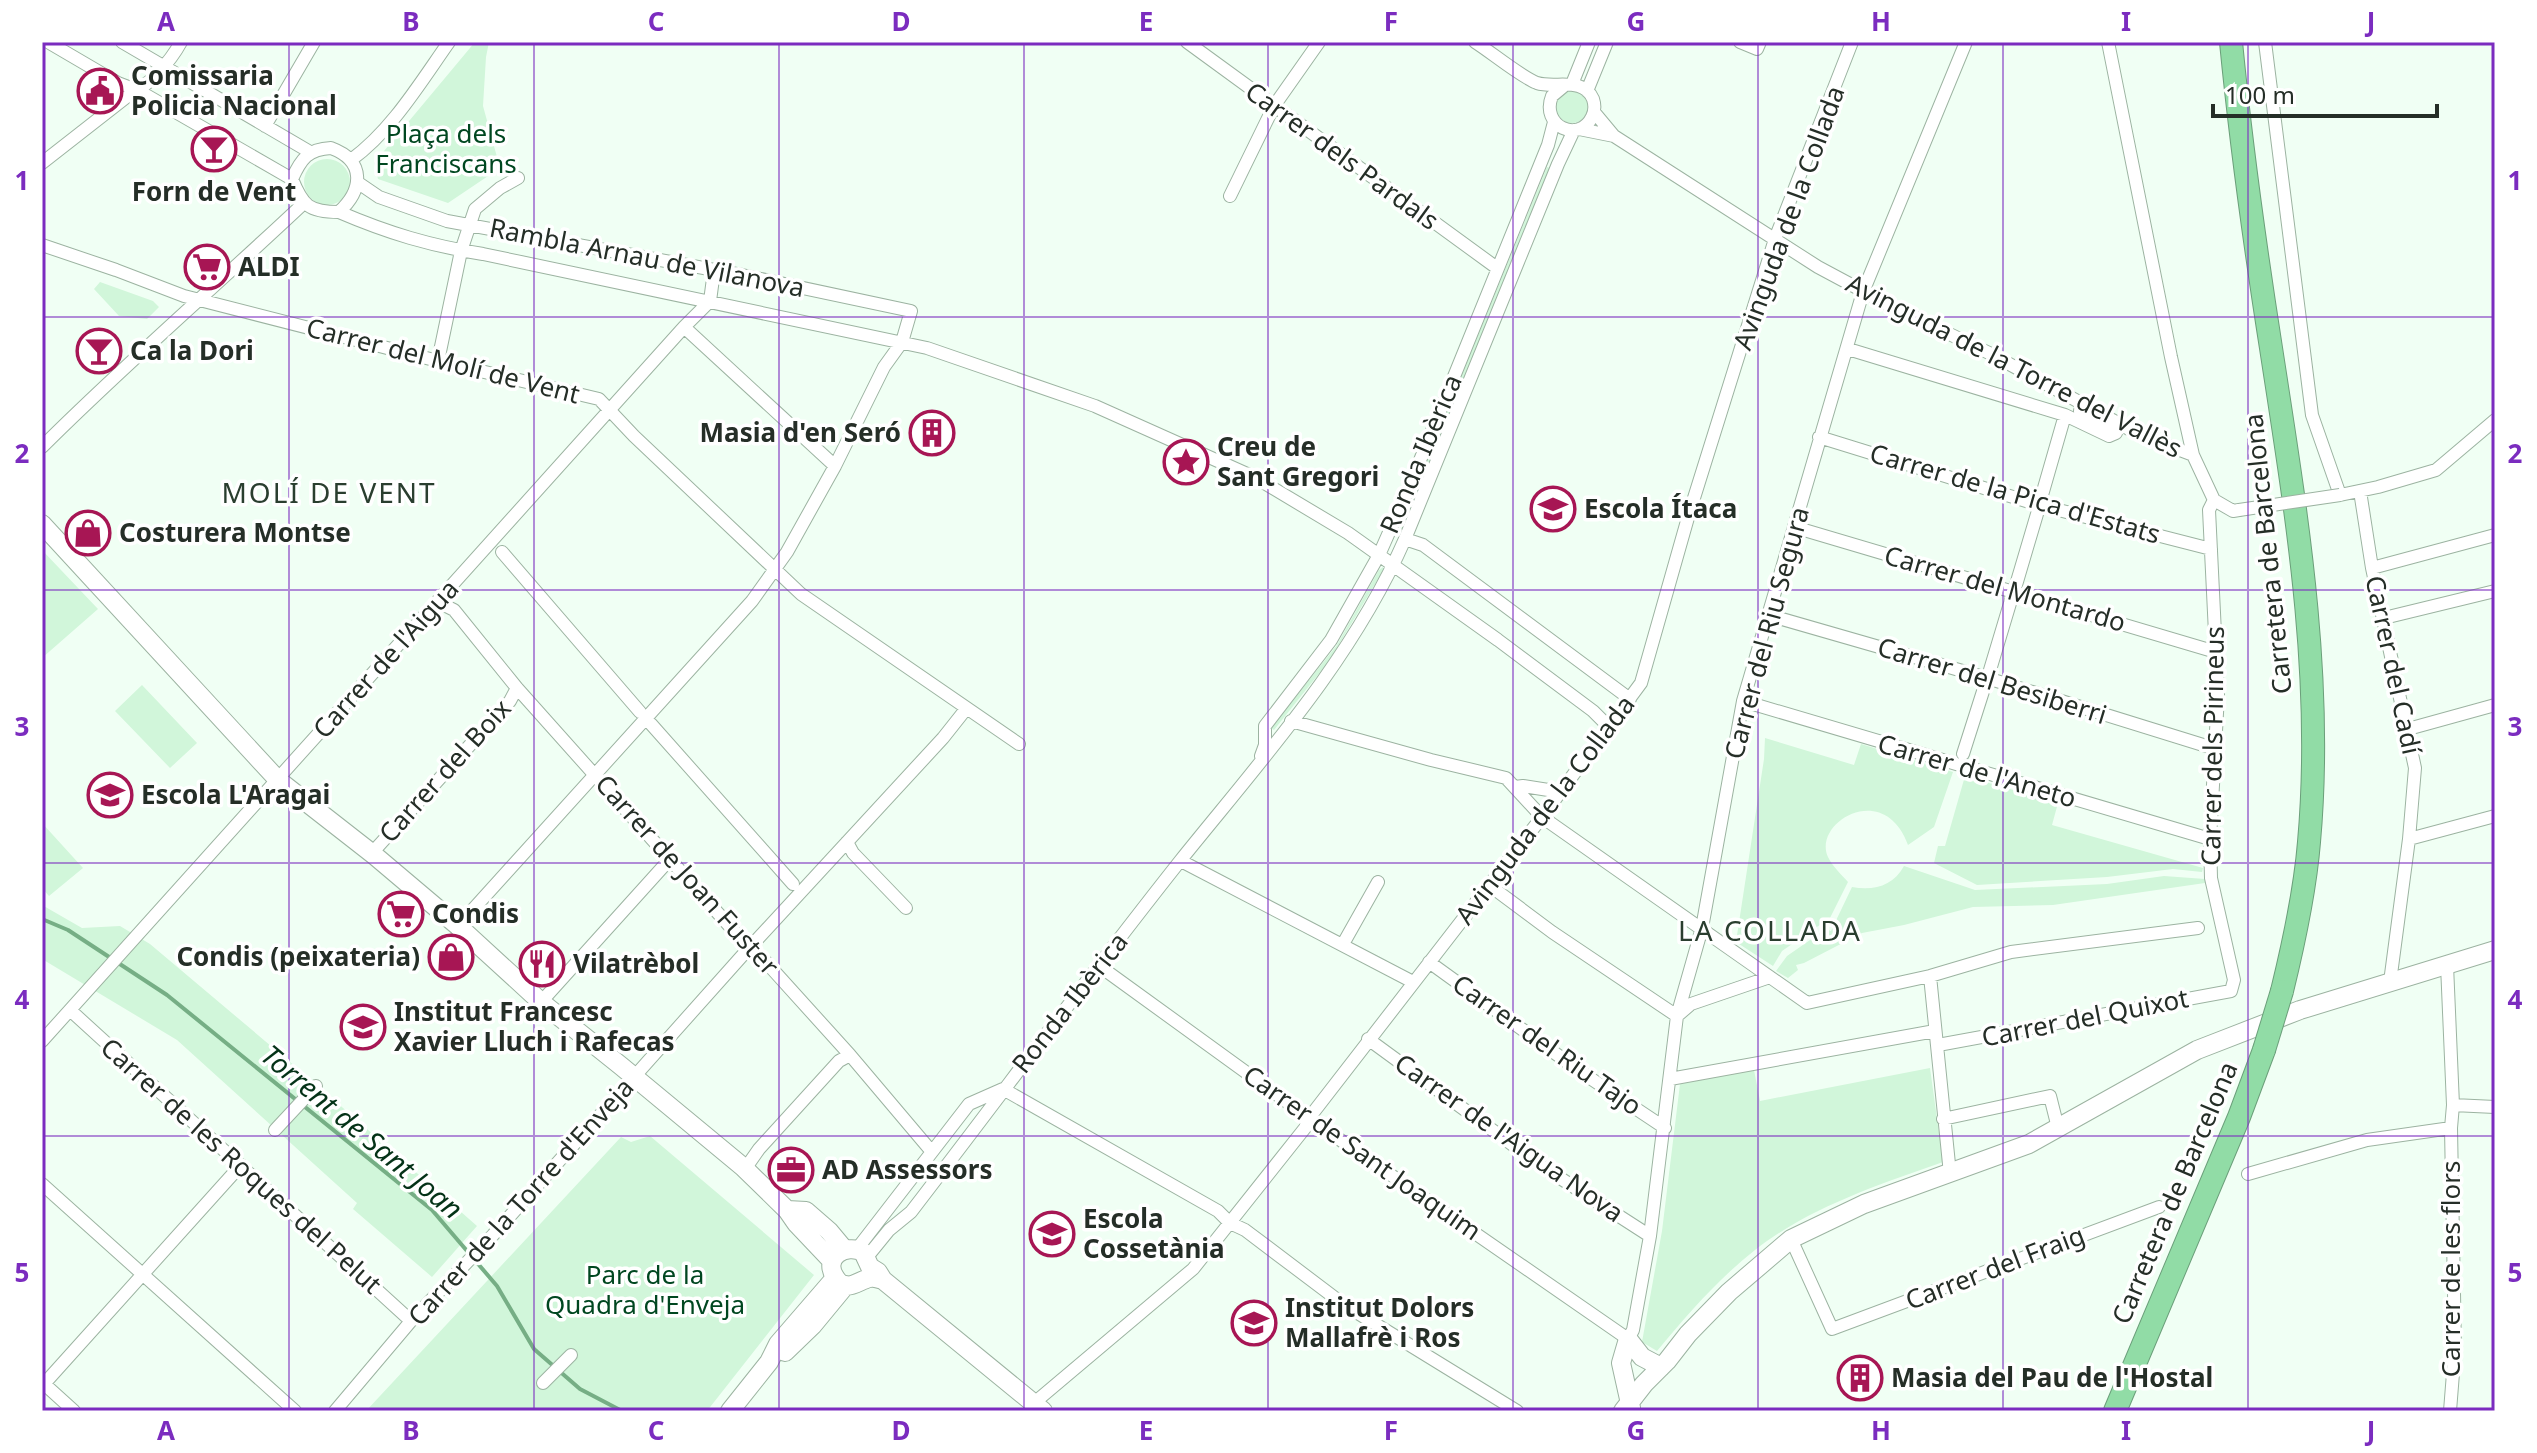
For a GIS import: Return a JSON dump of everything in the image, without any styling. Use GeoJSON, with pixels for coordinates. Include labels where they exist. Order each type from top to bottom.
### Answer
{"type":"FeatureCollection","features":[{"type":"Feature","properties":{"kind":"highway","name":"Carretera de Barcelona"},"geometry":{"type":"LineString","coordinates":[[2115,1411],[2239,1117],[2264,1050],[2292,950],[2309,842],[2313,691],[2297,522],[2253,235],[2231,42]]}},
{"type":"Feature","properties":{"kind":"street"},"geometry":{"type":"LineString","coordinates":[[48,42],[292,179]]}},
{"type":"Feature","properties":{"kind":"street"},"geometry":{"type":"LineString","coordinates":[[122,42],[310,152]]}},
{"type":"Feature","properties":{"kind":"street"},"geometry":{"type":"LineString","coordinates":[[42,163],[129,95],[139,91],[172,58],[181,42]]}},
{"type":"Feature","properties":{"kind":"street"},"geometry":{"type":"LineString","coordinates":[[265,126],[314,42]]}},
{"type":"Feature","properties":{"kind":"street"},"geometry":{"type":"LineString","coordinates":[[351,160],[386,127],[449,42]]}},
{"type":"Feature","properties":{"kind":"street","name":"Carrer dels Pardals"},"geometry":{"type":"LineString","coordinates":[[1187,42],[1497,268]]}},
{"type":"Feature","properties":{"kind":"street"},"geometry":{"type":"LineString","coordinates":[[1230,196],[1274,106],[1319,42]]}},
{"type":"Feature","properties":{"kind":"street"},"geometry":{"type":"LineString","coordinates":[[1475,42],[1538,83],[1549,103],[1549,113],[1554,122],[1563,129],[1576,130]]}},
{"type":"Feature","properties":{"kind":"street"},"geometry":{"type":"LineString","coordinates":[[1549,103],[1557,90],[1568,85],[1589,42]]}},
{"type":"Feature","properties":{"kind":"street"},"geometry":{"type":"LineString","coordinates":[[1587,91],[1607,42]]}},
{"type":"Feature","properties":{"kind":"street"},"geometry":{"type":"LineString","coordinates":[[1740,42],[1757,49],[1760,42]]}},
{"type":"Feature","properties":{"kind":"street","name":"Avinguda de la Collada"},"geometry":{"type":"LineString","coordinates":[[1038,1407],[1193,1269],[1305,1128],[1309,1118],[1368,1039],[1542,817],[1641,683],[1694,499],[1775,239],[1852,42]]}},
{"type":"Feature","properties":{"kind":"street","name":"Carrer del Riu Segura"},"geometry":{"type":"LineString","coordinates":[[1628,1339],[1633,1330],[1650,1236],[1677,1016],[1702,928],[1743,701],[1863,292],[1966,42]]}},
{"type":"Feature","properties":{"kind":"street"},"geometry":{"type":"LineString","coordinates":[[2108,42],[2193,455]]}},
{"type":"Feature","properties":{"kind":"street"},"geometry":{"type":"LineString","coordinates":[[2265,42],[2312,415],[2340,495]]}},
{"type":"Feature","properties":{"kind":"street"},"geometry":{"type":"LineString","coordinates":[[1538,83],[1568,85],[1587,91],[1593,101],[1594,112]]}},
{"type":"Feature","properties":{"kind":"street","name":"Avinguda de la Torre del Vallès"},"geometry":{"type":"LineString","coordinates":[[1594,112],[1614,136],[1818,267],[1989,353],[2140,435],[2193,455],[2214,500]]}},
{"type":"Feature","properties":{"kind":"street","name":"Ronda Ibèrica"},"geometry":{"type":"LineString","coordinates":[[855,1267],[889,1230],[911,1212],[1098,965],[1257,767],[1345,649],[1405,539],[1558,164],[1576,130],[1586,125],[1594,112]]}},
{"type":"Feature","properties":{"kind":"street","name":"Ronda Ibèrica"},"geometry":{"type":"LineString","coordinates":[[1257,767],[1265,745],[1265,726],[1331,640],[1379,555],[1548,145],[1554,122]]}},
{"type":"Feature","properties":{"kind":"street","name":"Avinguda de la Torre del Vallès"},"geometry":{"type":"LineString","coordinates":[[1576,130],[1614,136]]}},
{"type":"Feature","properties":{"kind":"street"},"geometry":{"type":"LineString","coordinates":[[331,148],[351,160],[356,169],[357,182],[353,196],[339,212],[320,212],[304,203],[297,194],[292,179],[299,162],[310,152],[331,148]]}},
{"type":"Feature","properties":{"kind":"street"},"geometry":{"type":"LineString","coordinates":[[438,361],[461,251],[475,209],[500,188],[518,178]]}},
{"type":"Feature","properties":{"kind":"street","name":"Rambla Arnau de Vilanova"},"geometry":{"type":"LineString","coordinates":[[357,182],[379,197],[447,221],[742,275],[911,311],[902,342]]}},
{"type":"Feature","properties":{"kind":"street"},"geometry":{"type":"LineString","coordinates":[[42,447],[175,324],[197,299],[304,203]]}},
{"type":"Feature","properties":{"kind":"street","name":"Rambla Arnau de Vilanova"},"geometry":{"type":"LineString","coordinates":[[339,212],[430,246],[902,342],[1074,397],[1256,478],[1348,533],[1498,640],[1593,711],[1608,726]]}},
{"type":"Feature","properties":{"kind":"street","name":"Carrer del Molí de Vent"},"geometry":{"type":"LineString","coordinates":[[42,245],[197,299],[599,399],[801,594],[1019,744]]}},
{"type":"Feature","properties":{"kind":"street"},"geometry":{"type":"LineString","coordinates":[[710,301],[714,271]]}},
{"type":"Feature","properties":{"kind":"street","name":"Carrer de l'Aigua"},"geometry":{"type":"LineString","coordinates":[[42,1041],[710,301]]}},
{"type":"Feature","properties":{"kind":"street"},"geometry":{"type":"LineString","coordinates":[[684,327],[835,466]]}},
{"type":"Feature","properties":{"kind":"street"},"geometry":{"type":"LineString","coordinates":[[458,926],[752,601],[776,570],[835,466],[884,367],[902,342]]}},
{"type":"Feature","properties":{"kind":"street"},"geometry":{"type":"LineString","coordinates":[[1848,349],[2065,415],[2109,436],[2116,433],[1989,353]]}},
{"type":"Feature","properties":{"kind":"street"},"geometry":{"type":"LineString","coordinates":[[2042,495],[2065,415]]}},
{"type":"Feature","properties":{"kind":"street"},"geometry":{"type":"LineString","coordinates":[[2214,500],[2233,511],[2360,491],[2436,470],[2494,423]]}},
{"type":"Feature","properties":{"kind":"street","name":"Carrer de la Pica d'Estats"},"geometry":{"type":"LineString","coordinates":[[1819,437],[2039,505],[2211,549]]}},
{"type":"Feature","properties":{"kind":"street","name":"Carrer del Cadí"},"geometry":{"type":"LineString","coordinates":[[2360,491],[2372,568],[2415,768],[2390,982]]}},
{"type":"Feature","properties":{"kind":"street","name":"Carrer dels Pirineus"},"geometry":{"type":"LineString","coordinates":[[2214,500],[2209,510],[2218,695],[2210,839],[2211,878],[2234,980],[2231,991]]}},
{"type":"Feature","properties":{"kind":"street"},"geometry":{"type":"LineString","coordinates":[[2016,585],[2037,514]]}},
{"type":"Feature","properties":{"kind":"street"},"geometry":{"type":"LineString","coordinates":[[42,524],[278,780],[372,853],[541,1002],[745,1169],[787,1210],[806,1211],[829,1231],[855,1267],[1038,1407]]}},
{"type":"Feature","properties":{"kind":"street","name":"Carrer del Montardo"},"geometry":{"type":"LineString","coordinates":[[1794,527],[2216,652]]}},
{"type":"Feature","properties":{"kind":"street"},"geometry":{"type":"LineString","coordinates":[[2372,568],[2495,535]]}},
{"type":"Feature","properties":{"kind":"street"},"geometry":{"type":"LineString","coordinates":[[1405,539],[1423,545],[1630,699]]}},
{"type":"Feature","properties":{"kind":"street"},"geometry":{"type":"LineString","coordinates":[[502,552],[640,712]]}},
{"type":"Feature","properties":{"kind":"street"},"geometry":{"type":"LineString","coordinates":[[2384,618],[2495,591]]}},
{"type":"Feature","properties":{"kind":"street"},"geometry":{"type":"LineString","coordinates":[[1990,670],[2011,600]]}},
{"type":"Feature","properties":{"kind":"street","name":"Carrer de Joan Fuster"},"geometry":{"type":"LineString","coordinates":[[438,602],[454,610],[517,688],[750,949],[765,961],[845,1058],[932,1152]]}},
{"type":"Feature","properties":{"kind":"street","name":"Carrer del Besiberri"},"geometry":{"type":"LineString","coordinates":[[1768,615],[2216,749]]}},
{"type":"Feature","properties":{"kind":"street"},"geometry":{"type":"LineString","coordinates":[[1963,754],[1985,685]]}},
{"type":"Feature","properties":{"kind":"street","name":"Carrer del Boix"},"geometry":{"type":"LineString","coordinates":[[372,853],[510,701],[517,688]]}},
{"type":"Feature","properties":{"kind":"street","name":"Carrer de l'Aneto"},"geometry":{"type":"LineString","coordinates":[[1743,701],[2210,839]]}},
{"type":"Feature","properties":{"kind":"street"},"geometry":{"type":"LineString","coordinates":[[2408,729],[2495,705]]}},
{"type":"Feature","properties":{"kind":"street","name":"Carrer de la Torre d'Enveja"},"geometry":{"type":"LineString","coordinates":[[335,1411],[411,1321],[493,1235],[966,709]]}},
{"type":"Feature","properties":{"kind":"street"},"geometry":{"type":"LineString","coordinates":[[1291,721],[1506,778],[1542,817],[1807,1003],[1930,976],[2011,952],[2198,928]]}},
{"type":"Feature","properties":{"kind":"street"},"geometry":{"type":"LineString","coordinates":[[651,724],[793,884]]}},
{"type":"Feature","properties":{"kind":"street"},"geometry":{"type":"LineString","coordinates":[[1515,787],[1561,792]]}},
{"type":"Feature","properties":{"kind":"street"},"geometry":{"type":"LineString","coordinates":[[2409,839],[2495,816]]}},
{"type":"Feature","properties":{"kind":"street"},"geometry":{"type":"LineString","coordinates":[[847,842],[853,853],[906,908]]}},
{"type":"Feature","properties":{"kind":"street"},"geometry":{"type":"LineString","coordinates":[[541,1002],[670,859]]}},
{"type":"Feature","properties":{"kind":"street","name":"Carrer del Riu Tajo"},"geometry":{"type":"LineString","coordinates":[[1181,861],[1413,982]]}},
{"type":"Feature","properties":{"kind":"street"},"geometry":{"type":"LineString","coordinates":[[1343,944],[1378,882]]}},
{"type":"Feature","properties":{"kind":"street"},"geometry":{"type":"LineString","coordinates":[[1489,885],[1552,932],[1677,1016],[1691,1004],[1770,977]]}},
{"type":"Feature","properties":{"kind":"street"},"geometry":{"type":"LineString","coordinates":[[1631,1409],[1644,1384],[1688,1334],[1729,1292],[1791,1239],[1864,1204],[2029,1144],[2197,1050],[2300,1010],[2495,950]]}},
{"type":"Feature","properties":{"kind":"street","name":"Carrer del Riu Tajo"},"geometry":{"type":"LineString","coordinates":[[1429,962],[1581,1072],[1665,1128]]}},
{"type":"Feature","properties":{"kind":"street","name":"Carrer de Sant Joaquim"},"geometry":{"type":"LineString","coordinates":[[1098,965],[1309,1118],[1628,1339]]}},
{"type":"Feature","properties":{"kind":"street","name":"Carrer de les flors"},"geometry":{"type":"LineString","coordinates":[[2447,965],[2453,1105],[2455,1348],[2450,1411]]}},
{"type":"Feature","properties":{"kind":"street"},"geometry":{"type":"LineString","coordinates":[[1930,976],[1950,1174]]}},
{"type":"Feature","properties":{"kind":"street","name":"Carrer del Quixot"},"geometry":{"type":"LineString","coordinates":[[1938,1045],[2231,991]]}},
{"type":"Feature","properties":{"kind":"street","name":"Carrer de les Roques del Pelut"},"geometry":{"type":"LineString","coordinates":[[70,1010],[411,1321]]}},
{"type":"Feature","properties":{"kind":"street"},"geometry":{"type":"LineString","coordinates":[[1670,1079],[1935,1031]]}},
{"type":"Feature","properties":{"kind":"street","name":"Carrer de l'Aigua Nova"},"geometry":{"type":"LineString","coordinates":[[1368,1039],[1543,1167],[1650,1236]]}},
{"type":"Feature","properties":{"kind":"street"},"geometry":{"type":"LineString","coordinates":[[745,1169],[759,1149],[845,1058]]}},
{"type":"Feature","properties":{"kind":"street"},"geometry":{"type":"LineString","coordinates":[[275,1130],[316,1086]]}},
{"type":"Feature","properties":{"kind":"street"},"geometry":{"type":"LineString","coordinates":[[1003,1089],[1218,1211],[1230,1223],[1245,1230],[1343,1304],[1517,1411]]}},
{"type":"Feature","properties":{"kind":"street","name":"Ronda Ibèrica"},"geometry":{"type":"LineString","coordinates":[[855,1267],[932,1152],[969,1104],[1003,1089]]}},
{"type":"Feature","properties":{"kind":"street"},"geometry":{"type":"LineString","coordinates":[[1943,1119],[2050,1096],[2058,1128]]}},
{"type":"Feature","properties":{"kind":"street"},"geometry":{"type":"LineString","coordinates":[[2453,1105],[2495,1107]]}},
{"type":"Feature","properties":{"kind":"street"},"geometry":{"type":"LineString","coordinates":[[2248,1174],[2367,1140],[2451,1128]]}},
{"type":"Feature","properties":{"kind":"street"},"geometry":{"type":"LineString","coordinates":[[74,1411],[43,1383],[145,1275],[241,1165]]}},
{"type":"Feature","properties":{"kind":"street"},"geometry":{"type":"LineString","coordinates":[[42,1184],[295,1411]]}},
{"type":"Feature","properties":{"kind":"street","name":"Carrer del Fraig"},"geometry":{"type":"LineString","coordinates":[[1791,1239],[1832,1329],[2159,1207]]}},
{"type":"Feature","properties":{"kind":"street"},"geometry":{"type":"LineString","coordinates":[[730,1411],[769,1362],[778,1344],[855,1267]]}},
{"type":"Feature","properties":{"kind":"street"},"geometry":{"type":"LineString","coordinates":[[1628,1339],[1642,1357],[1661,1367]]}},
{"type":"Feature","properties":{"kind":"street"},"geometry":{"type":"LineString","coordinates":[[1628,1339],[1621,1363],[1631,1409]]}},
{"type":"Feature","properties":{"kind":"street"},"geometry":{"type":"LineString","coordinates":[[543,1383],[571,1355]]}},
{"type":"Feature","properties":{"kind":"green space","name":"Plaça dels Franciscans"},"geometry":{"type":"Polygon","coordinates":[[[475,42],[489,42],[483,106],[500,168],[448,203],[378,179],[374,163],[475,42]]]}},
{"type":"Feature","properties":{"kind":"green space"},"geometry":{"type":"Polygon","coordinates":[[[1572,91],[1583,96],[1588,107],[1583,118],[1572,123],[1561,118],[1556,107],[1561,96],[1572,91]]]}},
{"type":"Feature","properties":{"kind":"green space"},"geometry":{"type":"Polygon","coordinates":[[[327,159],[343,166],[350,182],[343,198],[327,205],[311,198],[304,182],[311,166],[327,159]]]}},
{"type":"Feature","properties":{"kind":"green space"},"geometry":{"type":"Polygon","coordinates":[[[1547,167],[1550,168],[1422,483],[1418,482],[1547,167]]]}},
{"type":"Feature","properties":{"kind":"green space"},"geometry":{"type":"Polygon","coordinates":[[[100,282],[153,301],[159,307],[147,319],[119,316],[94,289],[100,282]]]}},
{"type":"Feature","properties":{"kind":"green space"},"geometry":{"type":"Polygon","coordinates":[[[42,550],[98,609],[42,658],[42,550]]]}},
{"type":"Feature","properties":{"kind":"green space"},"geometry":{"type":"Polygon","coordinates":[[[1383,567],[1329,661],[1274,730],[1271,728],[1337,645],[1383,567]]]}},
{"type":"Feature","properties":{"kind":"green space"},"geometry":{"type":"Polygon","coordinates":[[[142,685],[197,743],[170,768],[115,711],[142,685]]]}},
{"type":"Feature","properties":{"kind":"green space"},"geometry":{"type":"Polygon","coordinates":[[[1765,738],[1854,765],[1861,744],[1953,772],[1934,827],[1908,845],[1897,825],[1883,814],[1868,811],[1840,821],[1830,832],[1826,844],[1828,857],[1848,882],[1830,918],[1782,951],[1773,966],[1736,942],[1765,738]]]}},
{"type":"Feature","properties":{"kind":"green space"},"geometry":{"type":"Polygon","coordinates":[[[1965,776],[2058,803],[2052,825],[2203,868],[2202,872],[2173,869],[2107,877],[1977,885],[1934,863],[1938,846],[1945,846],[1965,776]]]}},
{"type":"Feature","properties":{"kind":"green space"},"geometry":{"type":"Polygon","coordinates":[[[42,823],[83,868],[49,896],[42,888],[42,823]]]}},
{"type":"Feature","properties":{"kind":"green space"},"geometry":{"type":"Polygon","coordinates":[[[1904,866],[1975,890],[2107,884],[2164,876],[2205,879],[2205,883],[2053,905],[1973,907],[1862,933],[1796,965],[1798,970],[1788,978],[1776,971],[1787,956],[1826,929],[1831,931],[1852,887],[1882,886],[1900,873],[1904,866]]]}},
{"type":"Feature","properties":{"kind":"green space"},"geometry":{"type":"Polygon","coordinates":[[[42,905],[82,928],[120,926],[150,944],[477,1226],[432,1277],[353,1209],[357,1203],[177,1040],[42,959],[42,905]]]}},
{"type":"Feature","properties":{"kind":"green space"},"geometry":{"type":"Polygon","coordinates":[[[1930,1068],[1943,1162],[1845,1198],[1798,1221],[1728,1273],[1657,1351],[1642,1342],[1662,1231],[1680,1084],[1754,1070],[1760,1101],[1930,1068]]]}},
{"type":"Feature","properties":{"kind":"green space","name":"Parc de la Quadra d'Enveja"},"geometry":{"type":"Polygon","coordinates":[[[650,1136],[814,1275],[707,1411],[366,1411],[621,1137],[631,1142],[650,1136]]]}},
{"type":"Feature","properties":{"kind":"waterway","name":"Torrent de Sant Joan"},"geometry":{"type":"LineString","coordinates":[[42,919],[68,930],[167,995],[432,1210],[497,1286],[534,1349],[580,1389],[622,1411]]}},
{"type":"Feature","properties":{"kind":"place","name":"Comissaria Policia Nacional"},"geometry":{"type":"Point","coordinates":[100,91]}},
{"type":"Feature","properties":{"kind":"place","name":"Forn de Vent"},"geometry":{"type":"Point","coordinates":[214,149]}},
{"type":"Feature","properties":{"kind":"place","name":"ALDI"},"geometry":{"type":"Point","coordinates":[207,267]}},
{"type":"Feature","properties":{"kind":"place","name":"Ca la Dori"},"geometry":{"type":"Point","coordinates":[99,351]}},
{"type":"Feature","properties":{"kind":"place","name":"Masia d'en Seró"},"geometry":{"type":"Point","coordinates":[932,433]}},
{"type":"Feature","properties":{"kind":"place","name":"Creu de Sant Gregori"},"geometry":{"type":"Point","coordinates":[1186,462]}},
{"type":"Feature","properties":{"kind":"place","name":"Escola Ítaca"},"geometry":{"type":"Point","coordinates":[1553,509]}},
{"type":"Feature","properties":{"kind":"place","name":"Costurera Montse"},"geometry":{"type":"Point","coordinates":[88,533]}},
{"type":"Feature","properties":{"kind":"place","name":"Escola L'Aragai"},"geometry":{"type":"Point","coordinates":[110,795]}},
{"type":"Feature","properties":{"kind":"place","name":"Condis"},"geometry":{"type":"Point","coordinates":[401,914]}},
{"type":"Feature","properties":{"kind":"place","name":"Condis (peixateria)"},"geometry":{"type":"Point","coordinates":[451,957]}},
{"type":"Feature","properties":{"kind":"place","name":"Vilatrèbol"},"geometry":{"type":"Point","coordinates":[542,964]}},
{"type":"Feature","properties":{"kind":"place","name":"Institut Francesc Xavier Lluch i Rafecas"},"geometry":{"type":"Point","coordinates":[363,1027]}},
{"type":"Feature","properties":{"kind":"place","name":"AD Assessors"},"geometry":{"type":"Point","coordinates":[791,1170]}},
{"type":"Feature","properties":{"kind":"place","name":"Escola Cossetània"},"geometry":{"type":"Point","coordinates":[1052,1234]}},
{"type":"Feature","properties":{"kind":"place","name":"Institut Dolors Mallafrè i Ros"},"geometry":{"type":"Point","coordinates":[1254,1323]}},
{"type":"Feature","properties":{"kind":"place","name":"Masia del Pau de l'Hostal"},"geometry":{"type":"Point","coordinates":[1860,1378]}},
{"type":"Feature","properties":{"kind":"district","name":"MOLÍ DE VENT"},"geometry":{"type":"Point","coordinates":[329,493]}},
{"type":"Feature","properties":{"kind":"district","name":"LA COLLADA"},"geometry":{"type":"Point","coordinates":[1770,931]}}]}
